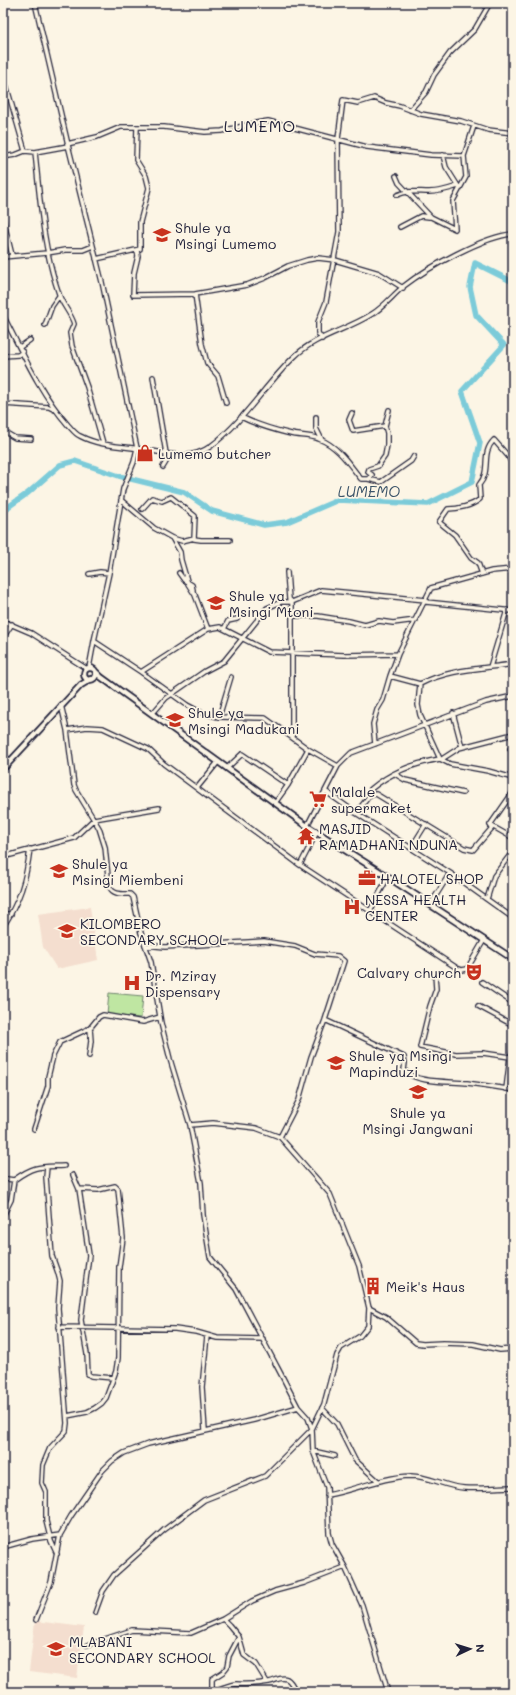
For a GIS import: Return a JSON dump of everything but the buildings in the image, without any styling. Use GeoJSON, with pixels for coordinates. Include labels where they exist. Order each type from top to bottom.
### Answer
{"type":"FeatureCollection","features":[{"type":"Feature","properties":{"kind":"main road"},"geometry":{"type":"LineString","coordinates":[[80,685],[88,668],[93,668],[104,679],[307,826],[513,959]]}},
{"type":"Feature","properties":{"kind":"main road"},"geometry":{"type":"LineString","coordinates":[[3,769],[80,685],[96,676],[96,672]]}},
{"type":"Feature","properties":{"kind":"main road"},"geometry":{"type":"LineString","coordinates":[[84,674],[86,678],[104,679]]}},
{"type":"Feature","properties":{"kind":"street"},"geometry":{"type":"LineString","coordinates":[[3,621],[31,633],[88,668],[109,573],[123,489],[137,448],[96,259],[67,144],[35,3]]}},
{"type":"Feature","properties":{"kind":"street"},"geometry":{"type":"LineString","coordinates":[[410,110],[426,92],[434,75],[450,53],[475,29],[490,3]]}},
{"type":"Feature","properties":{"kind":"street"},"geometry":{"type":"LineString","coordinates":[[3,74],[25,151]]}},
{"type":"Feature","properties":{"kind":"street"},"geometry":{"type":"LineString","coordinates":[[322,339],[318,333],[318,322],[326,302],[339,232],[338,139],[343,100],[358,103],[374,98],[421,114],[461,120],[488,130],[513,133]]}},
{"type":"Feature","properties":{"kind":"street"},"geometry":{"type":"LineString","coordinates":[[3,157],[15,155],[25,151],[35,152],[68,146],[67,144],[97,136],[121,127],[164,127],[205,132],[222,131],[268,122],[367,147],[464,156]]}},
{"type":"Feature","properties":{"kind":"street"},"geometry":{"type":"LineString","coordinates":[[396,176],[399,184],[431,217],[455,229],[456,226],[453,201],[459,187],[466,177],[464,156],[474,126]]}},
{"type":"Feature","properties":{"kind":"street"},"geometry":{"type":"LineString","coordinates":[[96,259],[140,249],[140,222],[149,188],[146,176],[136,160],[137,127]]}},
{"type":"Feature","properties":{"kind":"street"},"geometry":{"type":"LineString","coordinates":[[35,152],[41,213],[47,253],[59,296],[66,310],[73,319],[74,324],[70,333],[72,346],[87,387],[103,443]]}},
{"type":"Feature","properties":{"kind":"street"},"geometry":{"type":"LineString","coordinates":[[443,155],[446,167],[459,187]]}},
{"type":"Feature","properties":{"kind":"street"},"geometry":{"type":"LineString","coordinates":[[397,195],[406,191],[415,193],[436,192],[459,187]]}},
{"type":"Feature","properties":{"kind":"street"},"geometry":{"type":"LineString","coordinates":[[400,227],[421,216],[431,217]]}},
{"type":"Feature","properties":{"kind":"street"},"geometry":{"type":"LineString","coordinates":[[3,219],[12,255]]}},
{"type":"Feature","properties":{"kind":"street"},"geometry":{"type":"LineString","coordinates":[[3,314],[40,387],[56,410],[78,436],[122,448],[137,448],[180,456],[194,454],[210,447],[241,417],[293,357],[308,344],[349,327],[373,314],[403,288],[428,270],[473,247],[501,235],[513,234]]}},
{"type":"Feature","properties":{"kind":"street"},"geometry":{"type":"LineString","coordinates":[[3,257],[64,250],[83,250],[93,246]]}},
{"type":"Feature","properties":{"kind":"street"},"geometry":{"type":"LineString","coordinates":[[137,250],[138,256],[134,273],[133,295],[195,294],[247,285],[265,278],[288,266],[318,258],[335,260],[379,273],[403,288]]}},
{"type":"Feature","properties":{"kind":"street"},"geometry":{"type":"LineString","coordinates":[[195,294],[202,344],[207,363],[218,376],[226,403]]}},
{"type":"Feature","properties":{"kind":"street"},"geometry":{"type":"LineString","coordinates":[[45,325],[52,306],[59,296]]}},
{"type":"Feature","properties":{"kind":"street"},"geometry":{"type":"LineString","coordinates":[[20,347],[30,340]]}},
{"type":"Feature","properties":{"kind":"street"},"geometry":{"type":"LineString","coordinates":[[3,356],[18,355],[23,352]]}},
{"type":"Feature","properties":{"kind":"street"},"geometry":{"type":"LineString","coordinates":[[153,377],[166,453],[166,462],[163,467]]}},
{"type":"Feature","properties":{"kind":"street"},"geometry":{"type":"LineString","coordinates":[[3,404],[49,406],[56,410]]}},
{"type":"Feature","properties":{"kind":"street"},"geometry":{"type":"LineString","coordinates":[[369,479],[372,475],[368,472],[369,469],[378,466],[385,456],[387,437],[385,426],[389,410]]}},
{"type":"Feature","properties":{"kind":"street"},"geometry":{"type":"LineString","coordinates":[[352,413],[349,420],[353,431],[385,426]]}},
{"type":"Feature","properties":{"kind":"street"},"geometry":{"type":"LineString","coordinates":[[241,417],[253,423],[322,440],[343,456],[361,479],[381,482],[411,461],[414,456]]}},
{"type":"Feature","properties":{"kind":"street"},"geometry":{"type":"LineString","coordinates":[[316,417],[316,428],[322,440]]}},
{"type":"Feature","properties":{"kind":"street"},"geometry":{"type":"LineString","coordinates":[[3,431],[15,438],[31,438]]}},
{"type":"Feature","properties":{"kind":"street"},"geometry":{"type":"LineString","coordinates":[[482,574],[478,563],[471,558],[455,536],[439,522],[448,509],[475,503],[480,499],[479,485],[487,468],[486,452],[494,440],[508,456],[513,466]]}},
{"type":"Feature","properties":{"kind":"street"},"geometry":{"type":"LineString","coordinates":[[142,509],[152,498],[162,501],[171,497],[195,516],[194,538]]}},
{"type":"Feature","properties":{"kind":"street"},"geometry":{"type":"LineString","coordinates":[[121,500],[154,528],[172,538],[182,541],[194,538],[201,540],[230,540]]}},
{"type":"Feature","properties":{"kind":"street"},"geometry":{"type":"LineString","coordinates":[[172,538],[180,552],[187,581],[208,629]]}},
{"type":"Feature","properties":{"kind":"street"},"geometry":{"type":"LineString","coordinates":[[375,744],[372,724],[383,700],[398,654],[426,601],[431,588],[482,574],[508,568],[513,569]]}},
{"type":"Feature","properties":{"kind":"street"},"geometry":{"type":"LineString","coordinates":[[89,574],[100,572],[109,573]]}},
{"type":"Feature","properties":{"kind":"street"},"geometry":{"type":"LineString","coordinates":[[287,572],[289,599],[292,602],[292,737]]}},
{"type":"Feature","properties":{"kind":"street"},"geometry":{"type":"LineString","coordinates":[[179,573],[187,581]]}},
{"type":"Feature","properties":{"kind":"street"},"geometry":{"type":"LineString","coordinates":[[152,714],[166,698],[205,671],[224,661],[267,608],[281,602],[292,602],[321,590],[513,611]]}},
{"type":"Feature","properties":{"kind":"street"},"geometry":{"type":"LineString","coordinates":[[490,667],[507,610]]}},
{"type":"Feature","properties":{"kind":"street"},"geometry":{"type":"LineString","coordinates":[[292,616],[318,616],[365,625],[379,620],[393,623],[416,620]]}},
{"type":"Feature","properties":{"kind":"street"},"geometry":{"type":"LineString","coordinates":[[224,629],[228,621],[237,619]]}},
{"type":"Feature","properties":{"kind":"street"},"geometry":{"type":"LineString","coordinates":[[3,638],[12,624]]}},
{"type":"Feature","properties":{"kind":"street"},"geometry":{"type":"LineString","coordinates":[[141,672],[208,629],[220,627],[269,652],[344,655],[398,654]]}},
{"type":"Feature","properties":{"kind":"street"},"geometry":{"type":"LineString","coordinates":[[94,641],[141,672],[172,695],[202,713],[219,717],[265,718],[308,748],[338,766]]}},
{"type":"Feature","properties":{"kind":"street"},"geometry":{"type":"LineString","coordinates":[[390,676],[420,684],[434,677],[455,672],[513,664]]}},
{"type":"Feature","properties":{"kind":"street"},"geometry":{"type":"LineString","coordinates":[[219,717],[231,677]]}},
{"type":"Feature","properties":{"kind":"street"},"geometry":{"type":"LineString","coordinates":[[420,684],[418,705],[424,725],[441,759],[450,764],[488,771],[513,778]]}},
{"type":"Feature","properties":{"kind":"street"},"geometry":{"type":"LineString","coordinates":[[307,826],[338,766],[351,753],[453,713],[486,702],[513,696]]}},
{"type":"Feature","properties":{"kind":"street"},"geometry":{"type":"LineString","coordinates":[[61,705],[74,785],[94,819],[105,847],[109,886],[115,893],[132,895],[151,962],[160,1017],[170,1059],[190,1125],[201,1183],[203,1215],[210,1256],[236,1289],[298,1407],[308,1418],[312,1429],[313,1451],[326,1482],[328,1495],[329,1533],[332,1544],[345,1567],[362,1605],[388,1692]]}},
{"type":"Feature","properties":{"kind":"street"},"geometry":{"type":"LineString","coordinates":[[453,713],[462,747]]}},
{"type":"Feature","properties":{"kind":"street"},"geometry":{"type":"LineString","coordinates":[[66,730],[87,727],[103,728],[148,749],[164,764],[300,865],[462,970],[467,969],[484,940]]}},
{"type":"Feature","properties":{"kind":"street"},"geometry":{"type":"LineString","coordinates":[[371,789],[383,779],[417,764],[441,759],[462,747],[513,734]]}},
{"type":"Feature","properties":{"kind":"street"},"geometry":{"type":"LineString","coordinates":[[275,803],[288,785],[308,748]]}},
{"type":"Feature","properties":{"kind":"street"},"geometry":{"type":"LineString","coordinates":[[3,754],[10,760]]}},
{"type":"Feature","properties":{"kind":"street"},"geometry":{"type":"LineString","coordinates":[[227,768],[242,754],[288,785]]}},
{"type":"Feature","properties":{"kind":"street"},"geometry":{"type":"LineString","coordinates":[[197,788],[218,762]]}},
{"type":"Feature","properties":{"kind":"street"},"geometry":{"type":"LineString","coordinates":[[395,774],[412,782],[463,793]]}},
{"type":"Feature","properties":{"kind":"street"},"geometry":{"type":"LineString","coordinates":[[325,791],[356,813],[450,873],[513,918]]}},
{"type":"Feature","properties":{"kind":"street"},"geometry":{"type":"LineString","coordinates":[[356,813],[370,795],[376,794],[464,848],[473,850],[492,828],[490,825],[513,792]]}},
{"type":"Feature","properties":{"kind":"street"},"geometry":{"type":"LineString","coordinates":[[3,857],[74,838],[94,819],[159,808]]}},
{"type":"Feature","properties":{"kind":"street"},"geometry":{"type":"LineString","coordinates":[[411,848],[426,824]]}},
{"type":"Feature","properties":{"kind":"street"},"geometry":{"type":"LineString","coordinates":[[490,825],[513,838]]}},
{"type":"Feature","properties":{"kind":"street"},"geometry":{"type":"LineString","coordinates":[[300,865],[317,832]]}},
{"type":"Feature","properties":{"kind":"street"},"geometry":{"type":"LineString","coordinates":[[3,927],[19,898],[27,872],[30,849]]}},
{"type":"Feature","properties":{"kind":"street"},"geometry":{"type":"LineString","coordinates":[[488,899],[494,876],[513,851]]}},
{"type":"Feature","properties":{"kind":"street"},"geometry":{"type":"LineString","coordinates":[[430,905],[450,873]]}},
{"type":"Feature","properties":{"kind":"street"},"geometry":{"type":"LineString","coordinates":[[370,911],[388,877]]}},
{"type":"Feature","properties":{"kind":"street"},"geometry":{"type":"LineString","coordinates":[[3,914],[11,914]]}},
{"type":"Feature","properties":{"kind":"street"},"geometry":{"type":"LineString","coordinates":[[145,945],[173,947],[264,941],[295,946],[315,954],[338,956],[344,960],[344,965],[311,1057],[299,1100],[280,1137]]}},
{"type":"Feature","properties":{"kind":"street"},"geometry":{"type":"LineString","coordinates":[[435,975],[436,989],[430,1006],[420,1047],[456,1054],[483,1053],[510,1056]]}},
{"type":"Feature","properties":{"kind":"street"},"geometry":{"type":"LineString","coordinates":[[482,982],[513,1003]]}},
{"type":"Feature","properties":{"kind":"street"},"geometry":{"type":"LineString","coordinates":[[478,1006],[513,1025]]}},
{"type":"Feature","properties":{"kind":"street"},"geometry":{"type":"LineString","coordinates":[[34,1129],[48,1086],[48,1077],[53,1056],[60,1042],[90,1028],[99,1017],[103,1015],[143,1022],[160,1017]]}},
{"type":"Feature","properties":{"kind":"street"},"geometry":{"type":"LineString","coordinates":[[325,1020],[404,1057],[406,1062],[404,1070],[407,1073],[417,1077],[438,1082],[467,1083],[513,1090]]}},
{"type":"Feature","properties":{"kind":"street"},"geometry":{"type":"LineString","coordinates":[[89,1056],[91,1040],[90,1028]]}},
{"type":"Feature","properties":{"kind":"street"},"geometry":{"type":"LineString","coordinates":[[506,1088],[510,1056],[513,1051]]}},
{"type":"Feature","properties":{"kind":"street"},"geometry":{"type":"LineString","coordinates":[[95,1613],[104,1591],[114,1575],[164,1530],[204,1500],[265,1476],[312,1429],[322,1408],[337,1355],[341,1348],[360,1336],[368,1326],[369,1308],[359,1266],[330,1194],[280,1137],[256,1128],[213,1123],[190,1125]]}},
{"type":"Feature","properties":{"kind":"street"},"geometry":{"type":"LineString","coordinates":[[3,1181],[14,1180],[28,1170],[64,1166]]}},
{"type":"Feature","properties":{"kind":"street"},"geometry":{"type":"LineString","coordinates":[[47,1167],[46,1178],[52,1256],[60,1281],[58,1308],[67,1416],[66,1430],[50,1448],[43,1465],[42,1482],[46,1492],[46,1521],[57,1554]]}},
{"type":"Feature","properties":{"kind":"street"},"geometry":{"type":"LineString","coordinates":[[73,1175],[79,1189],[89,1255],[82,1310],[82,1327],[87,1354],[88,1374],[91,1376],[113,1378]]}},
{"type":"Feature","properties":{"kind":"street"},"geometry":{"type":"LineString","coordinates":[[3,1216],[11,1200],[14,1180]]}},
{"type":"Feature","properties":{"kind":"street"},"geometry":{"type":"LineString","coordinates":[[67,1416],[87,1412],[102,1403],[106,1398],[118,1358],[119,1267],[123,1238],[118,1189],[115,1186],[96,1190],[79,1189]]}},
{"type":"Feature","properties":{"kind":"street"},"geometry":{"type":"LineString","coordinates":[[369,1308],[386,1317],[416,1343],[473,1344],[500,1350],[513,1349]]}},
{"type":"Feature","properties":{"kind":"street"},"geometry":{"type":"LineString","coordinates":[[59,1327],[176,1329],[196,1332],[217,1338],[263,1339]]}},
{"type":"Feature","properties":{"kind":"street"},"geometry":{"type":"LineString","coordinates":[[205,1430],[202,1387],[207,1336]]}},
{"type":"Feature","properties":{"kind":"street"},"geometry":{"type":"LineString","coordinates":[[36,1620],[51,1582],[60,1535],[71,1516],[102,1471],[124,1453],[148,1444],[254,1420],[298,1407]]}},
{"type":"Feature","properties":{"kind":"street"},"geometry":{"type":"LineString","coordinates":[[322,1408],[337,1424],[355,1460],[378,1481]]}},
{"type":"Feature","properties":{"kind":"street"},"geometry":{"type":"LineString","coordinates":[[313,1451],[335,1456]]}},
{"type":"Feature","properties":{"kind":"street"},"geometry":{"type":"LineString","coordinates":[[328,1495],[378,1481],[416,1476],[464,1488],[513,1487]]}},
{"type":"Feature","properties":{"kind":"street"},"geometry":{"type":"LineString","coordinates":[[3,1547],[32,1539],[60,1535]]}},
{"type":"Feature","properties":{"kind":"street"},"geometry":{"type":"LineString","coordinates":[[88,1644],[132,1630],[191,1633],[223,1620],[252,1601],[275,1590],[304,1583],[345,1567]]}},
{"type":"Feature","properties":{"kind":"street"},"geometry":{"type":"LineString","coordinates":[[223,1620],[238,1637],[244,1655],[256,1664],[267,1682]]}},
{"type":"Feature","properties":{"kind":"street"},"geometry":{"type":"LineString","coordinates":[[212,1689],[212,1679],[223,1672],[227,1667],[229,1656],[238,1637]]}},
{"type":"Feature","properties":{"kind":"street"},"geometry":{"type":"LineString","coordinates":[[218,1689],[235,1684],[253,1685],[270,1682],[278,1678],[287,1679],[296,1692]]}},
{"type":"Feature","properties":{"kind":"shaded area","name":"KILOMBERO SECONDARY SCHOOL"},"geometry":{"type":"Polygon","coordinates":[[[90,907],[98,960],[57,969],[43,947],[38,914],[90,907]]]}},
{"type":"Feature","properties":{"kind":"shaded area","name":"MLABANI SECONDARY SCHOOL"},"geometry":{"type":"Polygon","coordinates":[[[35,1621],[84,1627],[77,1678],[29,1672],[35,1621]]]}},
{"type":"Feature","properties":{"kind":"green space"},"geometry":{"type":"Polygon","coordinates":[[[109,993],[143,996],[141,1018],[107,1015],[109,993]]]}},
{"type":"Feature","properties":{"kind":"waterway","name":"LUMEMO"},"geometry":{"type":"LineString","coordinates":[[3,516],[8,507],[28,493],[60,465],[75,461],[119,476],[184,492],[212,511],[264,525],[287,522],[338,500],[428,504],[472,482],[480,443],[462,391],[504,345],[476,315],[470,287],[475,263],[513,282]]}},
{"type":"Feature","properties":{"kind":"place","name":"Shule ya Msingi Lumemo"},"geometry":{"type":"Point","coordinates":[162,235]}},
{"type":"Feature","properties":{"kind":"place","name":"Lumemo butcher"},"geometry":{"type":"Point","coordinates":[145,453]}},
{"type":"Feature","properties":{"kind":"place","name":"Shule ya Msingi Mtoni"},"geometry":{"type":"Point","coordinates":[216,603]}},
{"type":"Feature","properties":{"kind":"place","name":"Shule ya Msingi Madukani"},"geometry":{"type":"Point","coordinates":[175,720]}},
{"type":"Feature","properties":{"kind":"place","name":"Malale supermaket"},"geometry":{"type":"Point","coordinates":[318,799]}},
{"type":"Feature","properties":{"kind":"place","name":"MASJID RAMADHANI NDUNA"},"geometry":{"type":"Point","coordinates":[306,836]}},
{"type":"Feature","properties":{"kind":"place","name":"Shule ya Msingi Miembeni"},"geometry":{"type":"Point","coordinates":[59,871]}},
{"type":"Feature","properties":{"kind":"place","name":"HALOTEL SHOP"},"geometry":{"type":"Point","coordinates":[367,878]}},
{"type":"Feature","properties":{"kind":"place","name":"NESSA HEALTH CENTER"},"geometry":{"type":"Point","coordinates":[352,907]}},
{"type":"Feature","properties":{"kind":"place","name":"KILOMBERO SECONDARY SCHOOL"},"geometry":{"type":"Point","coordinates":[67,931]}},
{"type":"Feature","properties":{"kind":"place","name":"Calvary church"},"geometry":{"type":"Point","coordinates":[474,972]}},
{"type":"Feature","properties":{"kind":"place","name":"Dr. Mziray Dispensary"},"geometry":{"type":"Point","coordinates":[132,983]}},
{"type":"Feature","properties":{"kind":"place","name":"Shule ya Msingi Mapinduzi"},"geometry":{"type":"Point","coordinates":[336,1063]}},
{"type":"Feature","properties":{"kind":"place","name":"Shule ya Msingi Jangwani"},"geometry":{"type":"Point","coordinates":[418,1092]}},
{"type":"Feature","properties":{"kind":"place","name":"Meik's Haus"},"geometry":{"type":"Point","coordinates":[373,1286]}},
{"type":"Feature","properties":{"kind":"place","name":"MLABANI SECONDARY SCHOOL"},"geometry":{"type":"Point","coordinates":[56,1649]}},
{"type":"Feature","properties":{"kind":"district","name":"LUMEMO"},"geometry":{"type":"Point","coordinates":[260,125]}}]}
